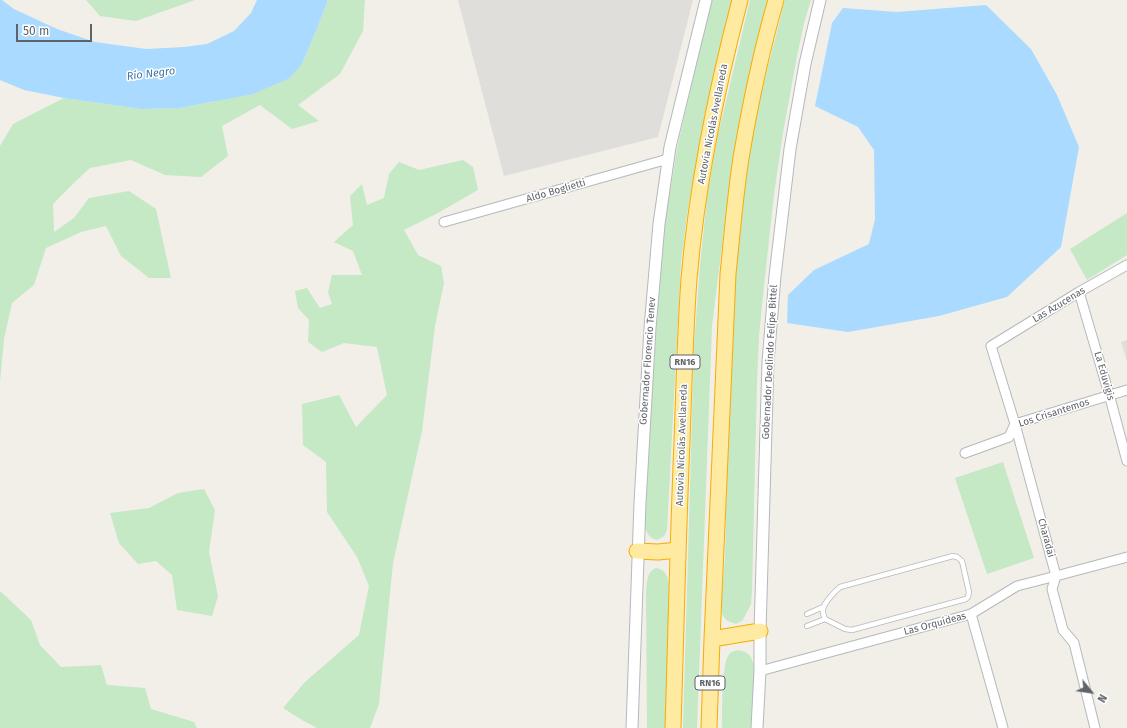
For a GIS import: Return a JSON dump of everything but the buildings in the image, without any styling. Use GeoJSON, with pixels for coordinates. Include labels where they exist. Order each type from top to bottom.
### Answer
{"type":"FeatureCollection","features":[{"type":"Feature","properties":{"kind":"highway","name":"Autovía Nicolás Avellaneda"},"geometry":{"type":"LineString","coordinates":[[673,728],[687,303],[693,247],[710,130],[740,0]]}},
{"type":"Feature","properties":{"kind":"highway","name":"RN16"},"geometry":{"type":"LineString","coordinates":[[709,728],[728,274],[741,159],[751,104],[776,0]]}},
{"type":"Feature","properties":{"kind":"highway"},"geometry":{"type":"LineString","coordinates":[[637,551],[658,552],[678,550]]}},
{"type":"Feature","properties":{"kind":"highway"},"geometry":{"type":"LineString","coordinates":[[712,639],[760,632]]}},
{"type":"Feature","properties":{"kind":"street","name":"Gobernador Florencio Tenev"},"geometry":{"type":"LineString","coordinates":[[632,728],[637,551],[652,299],[659,224],[668,159],[706,0]]}},
{"type":"Feature","properties":{"kind":"street","name":"Gobernador Deolindo Felipe Bittel"},"geometry":{"type":"LineString","coordinates":[[757,728],[760,671],[768,362],[775,276],[793,134],[805,64],[820,0]]}},
{"type":"Feature","properties":{"kind":"street","name":"Aldo Boglietti"},"geometry":{"type":"LineString","coordinates":[[444,222],[668,159]]}},
{"type":"Feature","properties":{"kind":"street","name":"Las Azucenas"},"geometry":{"type":"LineString","coordinates":[[991,346],[1079,292],[1127,265]]}},
{"type":"Feature","properties":{"kind":"street","name":"La Eduvigis"},"geometry":{"type":"LineString","coordinates":[[1079,292],[1127,461]]}},
{"type":"Feature","properties":{"kind":"street","name":"Charadai"},"geometry":{"type":"LineString","coordinates":[[991,346],[1015,424],[1056,576],[1052,589],[1063,630],[1074,643],[1095,728]]}},
{"type":"Feature","properties":{"kind":"street","name":"Los Crisantemos"},"geometry":{"type":"LineString","coordinates":[[965,453],[1009,437],[1015,424],[1109,394],[1127,390]]}},
{"type":"Feature","properties":{"kind":"street","name":"Las Orquídeas"},"geometry":{"type":"LineString","coordinates":[[760,671],[971,614],[1017,586],[1127,556]]}},
{"type":"Feature","properties":{"kind":"street"},"geometry":{"type":"LineString","coordinates":[[971,614],[1003,728]]}},
{"type":"Feature","properties":{"kind":"lane"},"geometry":{"type":"LineString","coordinates":[[953,556],[957,556],[962,560],[969,592],[968,597],[964,600],[852,630],[845,629],[825,619],[823,612],[824,607],[840,587],[953,556]]}},
{"type":"Feature","properties":{"kind":"lane"},"geometry":{"type":"LineString","coordinates":[[807,614],[824,607]]}},
{"type":"Feature","properties":{"kind":"lane"},"geometry":{"type":"LineString","coordinates":[[807,626],[825,619]]}},
{"type":"Feature","properties":{"kind":"shaded area"},"geometry":{"type":"Polygon","coordinates":[[[458,0],[693,0],[658,137],[504,176],[458,0]]]}},
{"type":"Feature","properties":{"kind":"shaded area"},"geometry":{"type":"Polygon","coordinates":[[[1127,340],[1127,361],[1121,342],[1127,340]]]}},
{"type":"Feature","properties":{"kind":"green space"},"geometry":{"type":"Polygon","coordinates":[[[86,0],[195,0],[136,21],[100,16],[86,0]]]}},
{"type":"Feature","properties":{"kind":"green space"},"geometry":{"type":"Polygon","coordinates":[[[328,0],[365,0],[363,31],[340,74],[298,105],[319,121],[292,129],[260,105],[222,126],[228,156],[201,177],[165,175],[131,160],[90,168],[53,204],[54,232],[74,218],[89,198],[129,191],[156,209],[171,278],[149,278],[121,256],[106,226],[81,232],[46,248],[34,285],[12,303],[4,339],[0,382],[0,146],[13,124],[64,98],[141,109],[180,108],[212,102],[290,78],[302,64],[328,0]]]}},
{"type":"Feature","properties":{"kind":"green space"},"geometry":{"type":"Polygon","coordinates":[[[711,0],[732,0],[712,86],[687,214],[681,263],[667,530],[664,536],[657,540],[649,535],[645,526],[644,506],[664,230],[677,149],[711,0]]]}},
{"type":"Feature","properties":{"kind":"green space"},"geometry":{"type":"Polygon","coordinates":[[[750,0],[767,0],[734,150],[712,326],[697,728],[683,728],[694,346],[700,265],[707,198],[717,139],[750,0]]]}},
{"type":"Feature","properties":{"kind":"green space"},"geometry":{"type":"Polygon","coordinates":[[[785,0],[811,0],[804,23],[797,56],[774,194],[759,336],[751,604],[742,621],[736,624],[726,620],[722,614],[721,605],[725,557],[729,362],[739,231],[749,152],[760,98],[785,0]]]}},
{"type":"Feature","properties":{"kind":"green space"},"geometry":{"type":"Polygon","coordinates":[[[463,160],[473,167],[478,190],[404,230],[418,255],[441,266],[444,283],[435,326],[422,431],[393,563],[379,704],[370,728],[317,728],[283,708],[305,682],[359,635],[369,586],[357,557],[327,512],[326,462],[303,445],[302,404],[339,395],[356,427],[387,395],[377,347],[344,343],[322,352],[308,342],[309,320],[298,308],[295,291],[307,288],[320,308],[332,304],[328,292],[332,275],[362,275],[353,251],[334,242],[353,225],[350,196],[362,184],[367,205],[384,198],[389,174],[399,162],[419,170],[463,160]]]}},
{"type":"Feature","properties":{"kind":"green space"},"geometry":{"type":"Polygon","coordinates":[[[1127,213],[1127,255],[1087,280],[1070,249],[1127,213]]]}},
{"type":"Feature","properties":{"kind":"green space"},"geometry":{"type":"Polygon","coordinates":[[[1003,462],[1034,558],[987,574],[955,478],[1003,462]]]}},
{"type":"Feature","properties":{"kind":"green space"},"geometry":{"type":"Polygon","coordinates":[[[204,489],[215,510],[209,552],[218,596],[212,616],[177,610],[172,575],[156,561],[138,564],[119,543],[110,513],[149,508],[178,493],[204,489]]]}},
{"type":"Feature","properties":{"kind":"green space"},"geometry":{"type":"Polygon","coordinates":[[[656,568],[662,570],[666,574],[669,585],[666,728],[647,728],[646,593],[650,572],[656,568]]]}},
{"type":"Feature","properties":{"kind":"green space"},"geometry":{"type":"Polygon","coordinates":[[[0,591],[31,620],[40,645],[61,667],[101,665],[107,685],[145,688],[151,709],[194,722],[197,728],[0,728],[0,591]]]}},
{"type":"Feature","properties":{"kind":"green space"},"geometry":{"type":"Polygon","coordinates":[[[738,650],[748,654],[754,666],[755,693],[752,728],[722,728],[723,690],[726,661],[730,654],[738,650]]]}},
{"type":"Feature","properties":{"kind":"water","name":"Río Negro"},"geometry":{"type":"Polygon","coordinates":[[[0,0],[14,9],[57,29],[95,42],[146,49],[207,44],[234,31],[251,13],[257,0],[328,0],[302,64],[290,78],[253,94],[180,108],[141,109],[64,98],[24,90],[0,80],[0,0]]]}},
{"type":"Feature","properties":{"kind":"water"},"geometry":{"type":"Polygon","coordinates":[[[986,5],[1031,49],[1057,95],[1079,147],[1061,247],[1007,297],[939,316],[848,332],[787,323],[788,295],[814,270],[869,244],[875,219],[874,150],[858,127],[815,106],[832,23],[843,8],[897,12],[986,5]]]}}]}
